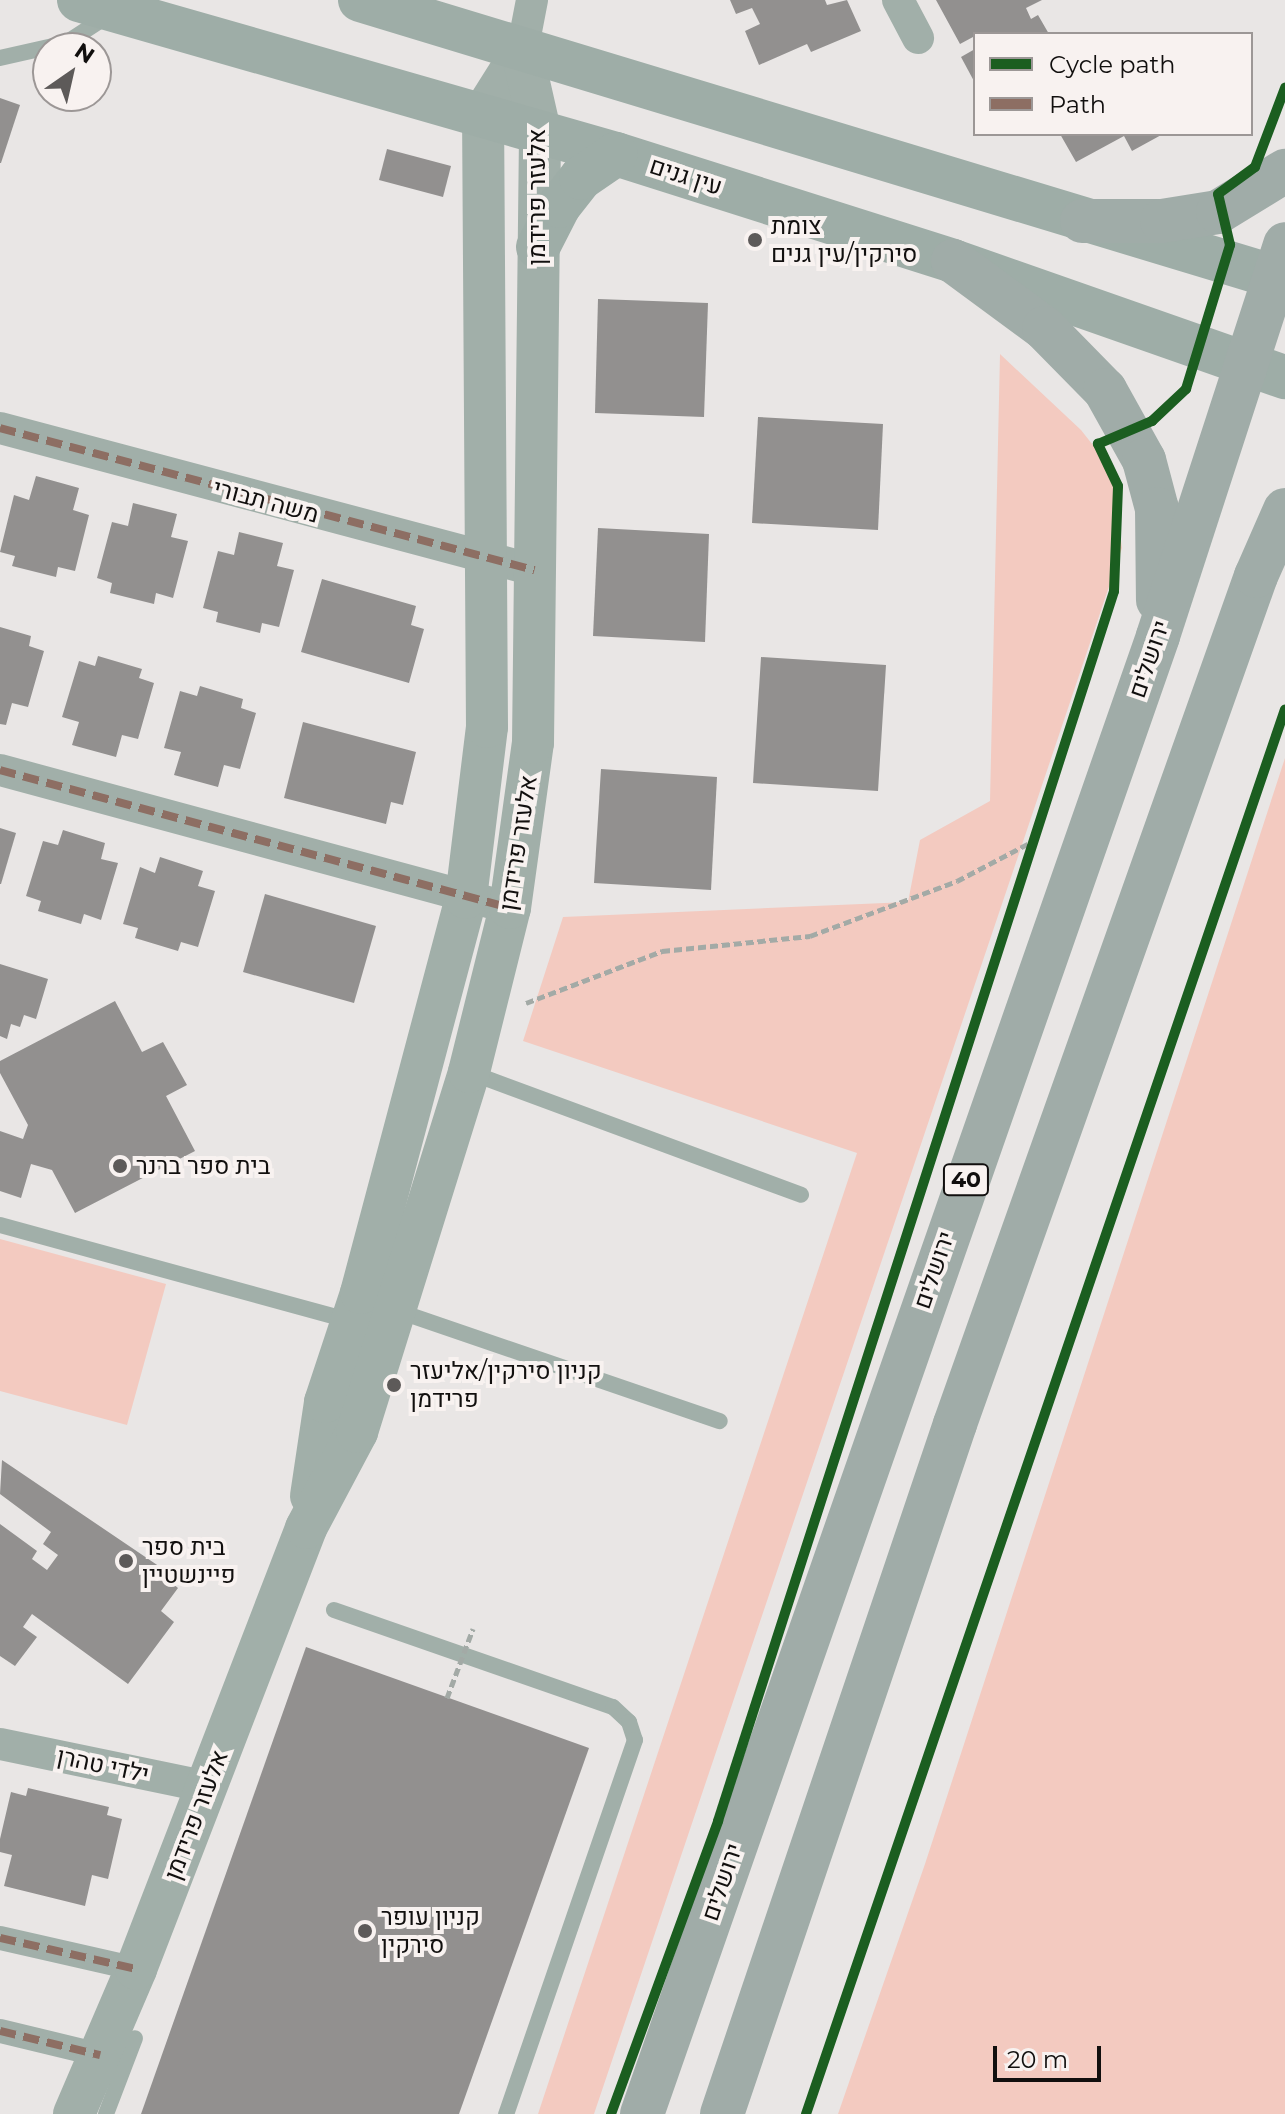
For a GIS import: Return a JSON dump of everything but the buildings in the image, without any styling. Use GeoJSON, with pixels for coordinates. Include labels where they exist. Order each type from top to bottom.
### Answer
{"type":"FeatureCollection","features":[{"type":"Feature","properties":{"kind":"highway"},"geometry":{"type":"LineString","coordinates":[[1082,221],[1162,221],[1218,212],[1285,171]]}},
{"type":"Feature","properties":{"kind":"highway"},"geometry":{"type":"LineString","coordinates":[[953,261],[1044,328],[1095,380],[1144,460],[1157,509],[1158,636]]}},
{"type":"Feature","properties":{"kind":"highway","name":"ירושלים"},"geometry":{"type":"LineString","coordinates":[[642,2114],[1158,636],[1266,370],[1281,267]]}},
{"type":"Feature","properties":{"kind":"highway"},"geometry":{"type":"LineString","coordinates":[[722,2114],[955,1424],[1256,576],[1285,510]]}},
{"type":"Feature","properties":{"kind":"highway"},"geometry":{"type":"LineString","coordinates":[[1256,576],[1285,536]]}},
{"type":"Feature","properties":{"kind":"main road"},"geometry":{"type":"LineString","coordinates":[[360,0],[1082,221],[1281,267]]}},
{"type":"Feature","properties":{"kind":"main road","name":"עין גנים"},"geometry":{"type":"LineString","coordinates":[[97,5],[616,154],[953,261],[1266,370]]}},
{"type":"Feature","properties":{"kind":"main road"},"geometry":{"type":"LineString","coordinates":[[538,247],[559,206],[581,178],[616,154]]}},
{"type":"Feature","properties":{"kind":"street"},"geometry":{"type":"LineString","coordinates":[[483,114],[522,52],[532,0]]}},
{"type":"Feature","properties":{"kind":"street"},"geometry":{"type":"LineString","coordinates":[[898,0],[918,38]]}},
{"type":"Feature","properties":{"kind":"street","name":"אלעזר פרידמן"},"geometry":{"type":"LineString","coordinates":[[84,2110],[117,2046],[136,1969],[306,1528],[357,1432],[398,1311],[469,1072],[510,908],[533,743],[540,131],[522,52]]}},
{"type":"Feature","properties":{"kind":"street","name":"אלעזר פרידמן"},"geometry":{"type":"LineString","coordinates":[[306,1528],[325,1402],[351,1322],[466,898],[487,727],[490,562],[483,114]]}},
{"type":"Feature","properties":{"kind":"street","name":"משה תבורי"},"geometry":{"type":"LineString","coordinates":[[0,428],[490,562],[534,570]]}},
{"type":"Feature","properties":{"kind":"street"},"geometry":{"type":"LineString","coordinates":[[0,770],[510,908]]}},
{"type":"Feature","properties":{"kind":"street","name":"ילדי טהרן"},"geometry":{"type":"LineString","coordinates":[[0,1744],[207,1787]]}},
{"type":"Feature","properties":{"kind":"street"},"geometry":{"type":"LineString","coordinates":[[0,1938],[136,1969]]}},
{"type":"Feature","properties":{"kind":"street"},"geometry":{"type":"LineString","coordinates":[[0,2031],[117,2046]]}},
{"type":"Feature","properties":{"kind":"lane"},"geometry":{"type":"LineString","coordinates":[[0,58],[66,43],[97,5]]}},
{"type":"Feature","properties":{"kind":"lane"},"geometry":{"type":"LineString","coordinates":[[469,1072],[801,1195]]}},
{"type":"Feature","properties":{"kind":"lane"},"geometry":{"type":"LineString","coordinates":[[0,1225],[351,1322]]}},
{"type":"Feature","properties":{"kind":"lane"},"geometry":{"type":"LineString","coordinates":[[398,1311],[720,1421]]}},
{"type":"Feature","properties":{"kind":"lane"},"geometry":{"type":"LineString","coordinates":[[334,1610],[613,1707],[629,1722],[635,1740],[506,2114]]}},
{"type":"Feature","properties":{"kind":"path"},"geometry":{"type":"LineString","coordinates":[[482,1020],[662,951],[810,936],[957,881],[1035,840]]}},
{"type":"Feature","properties":{"kind":"path"},"geometry":{"type":"LineString","coordinates":[[447,1698],[473,1629]]}},
{"type":"Feature","properties":{"kind":"shaded area"},"geometry":{"type":"Polygon","coordinates":[[[1000,354],[1081,430],[1111,468],[1122,548],[594,2114],[538,2114],[857,1153],[523,1041],[563,917],[908,902],[920,840],[990,801],[1000,354]]]}},
{"type":"Feature","properties":{"kind":"shaded area"},"geometry":{"type":"Polygon","coordinates":[[[1285,758],[1285,2114],[838,2114],[925,1864],[1285,758]]]}},
{"type":"Feature","properties":{"kind":"shaded area"},"geometry":{"type":"Polygon","coordinates":[[[0,1239],[166,1284],[127,1425],[0,1391],[0,1239]]]}},
{"type":"Feature","properties":{"kind":"marked path"},"geometry":{"type":"LineString","coordinates":[[0,428],[534,570]]}},
{"type":"Feature","properties":{"kind":"marked path"},"geometry":{"type":"LineString","coordinates":[[0,770],[510,908]]}},
{"type":"Feature","properties":{"kind":"marked path"},"geometry":{"type":"LineString","coordinates":[[0,1938],[136,1969]]}},
{"type":"Feature","properties":{"kind":"marked path"},"geometry":{"type":"LineString","coordinates":[[0,2031],[100,2055]]}},
{"type":"Feature","properties":{"kind":"cycle path"},"geometry":{"type":"LineString","coordinates":[[611,2114],[718,1821],[1114,591],[1118,486],[1098,444],[1152,421],[1186,389],[1230,245],[1218,194],[1255,167],[1285,88]]}},
{"type":"Feature","properties":{"kind":"cycle path"},"geometry":{"type":"LineString","coordinates":[[806,2114],[1285,709]]}},
{"type":"Feature","properties":{"kind":"place","name":"צומת סירקין/עין גנים"},"geometry":{"type":"Point","coordinates":[755,240]}},
{"type":"Feature","properties":{"kind":"place","name":"בית ספר ברנר"},"geometry":{"type":"Point","coordinates":[120,1166]}},
{"type":"Feature","properties":{"kind":"place","name":"קניון סירקין/אליעזר פרידמן"},"geometry":{"type":"Point","coordinates":[394,1385]}},
{"type":"Feature","properties":{"kind":"place","name":"בית ספר פיינשטיין"},"geometry":{"type":"Point","coordinates":[126,1561]}},
{"type":"Feature","properties":{"kind":"place","name":"קניון עופר סירקין"},"geometry":{"type":"Point","coordinates":[365,1931]}}]}
